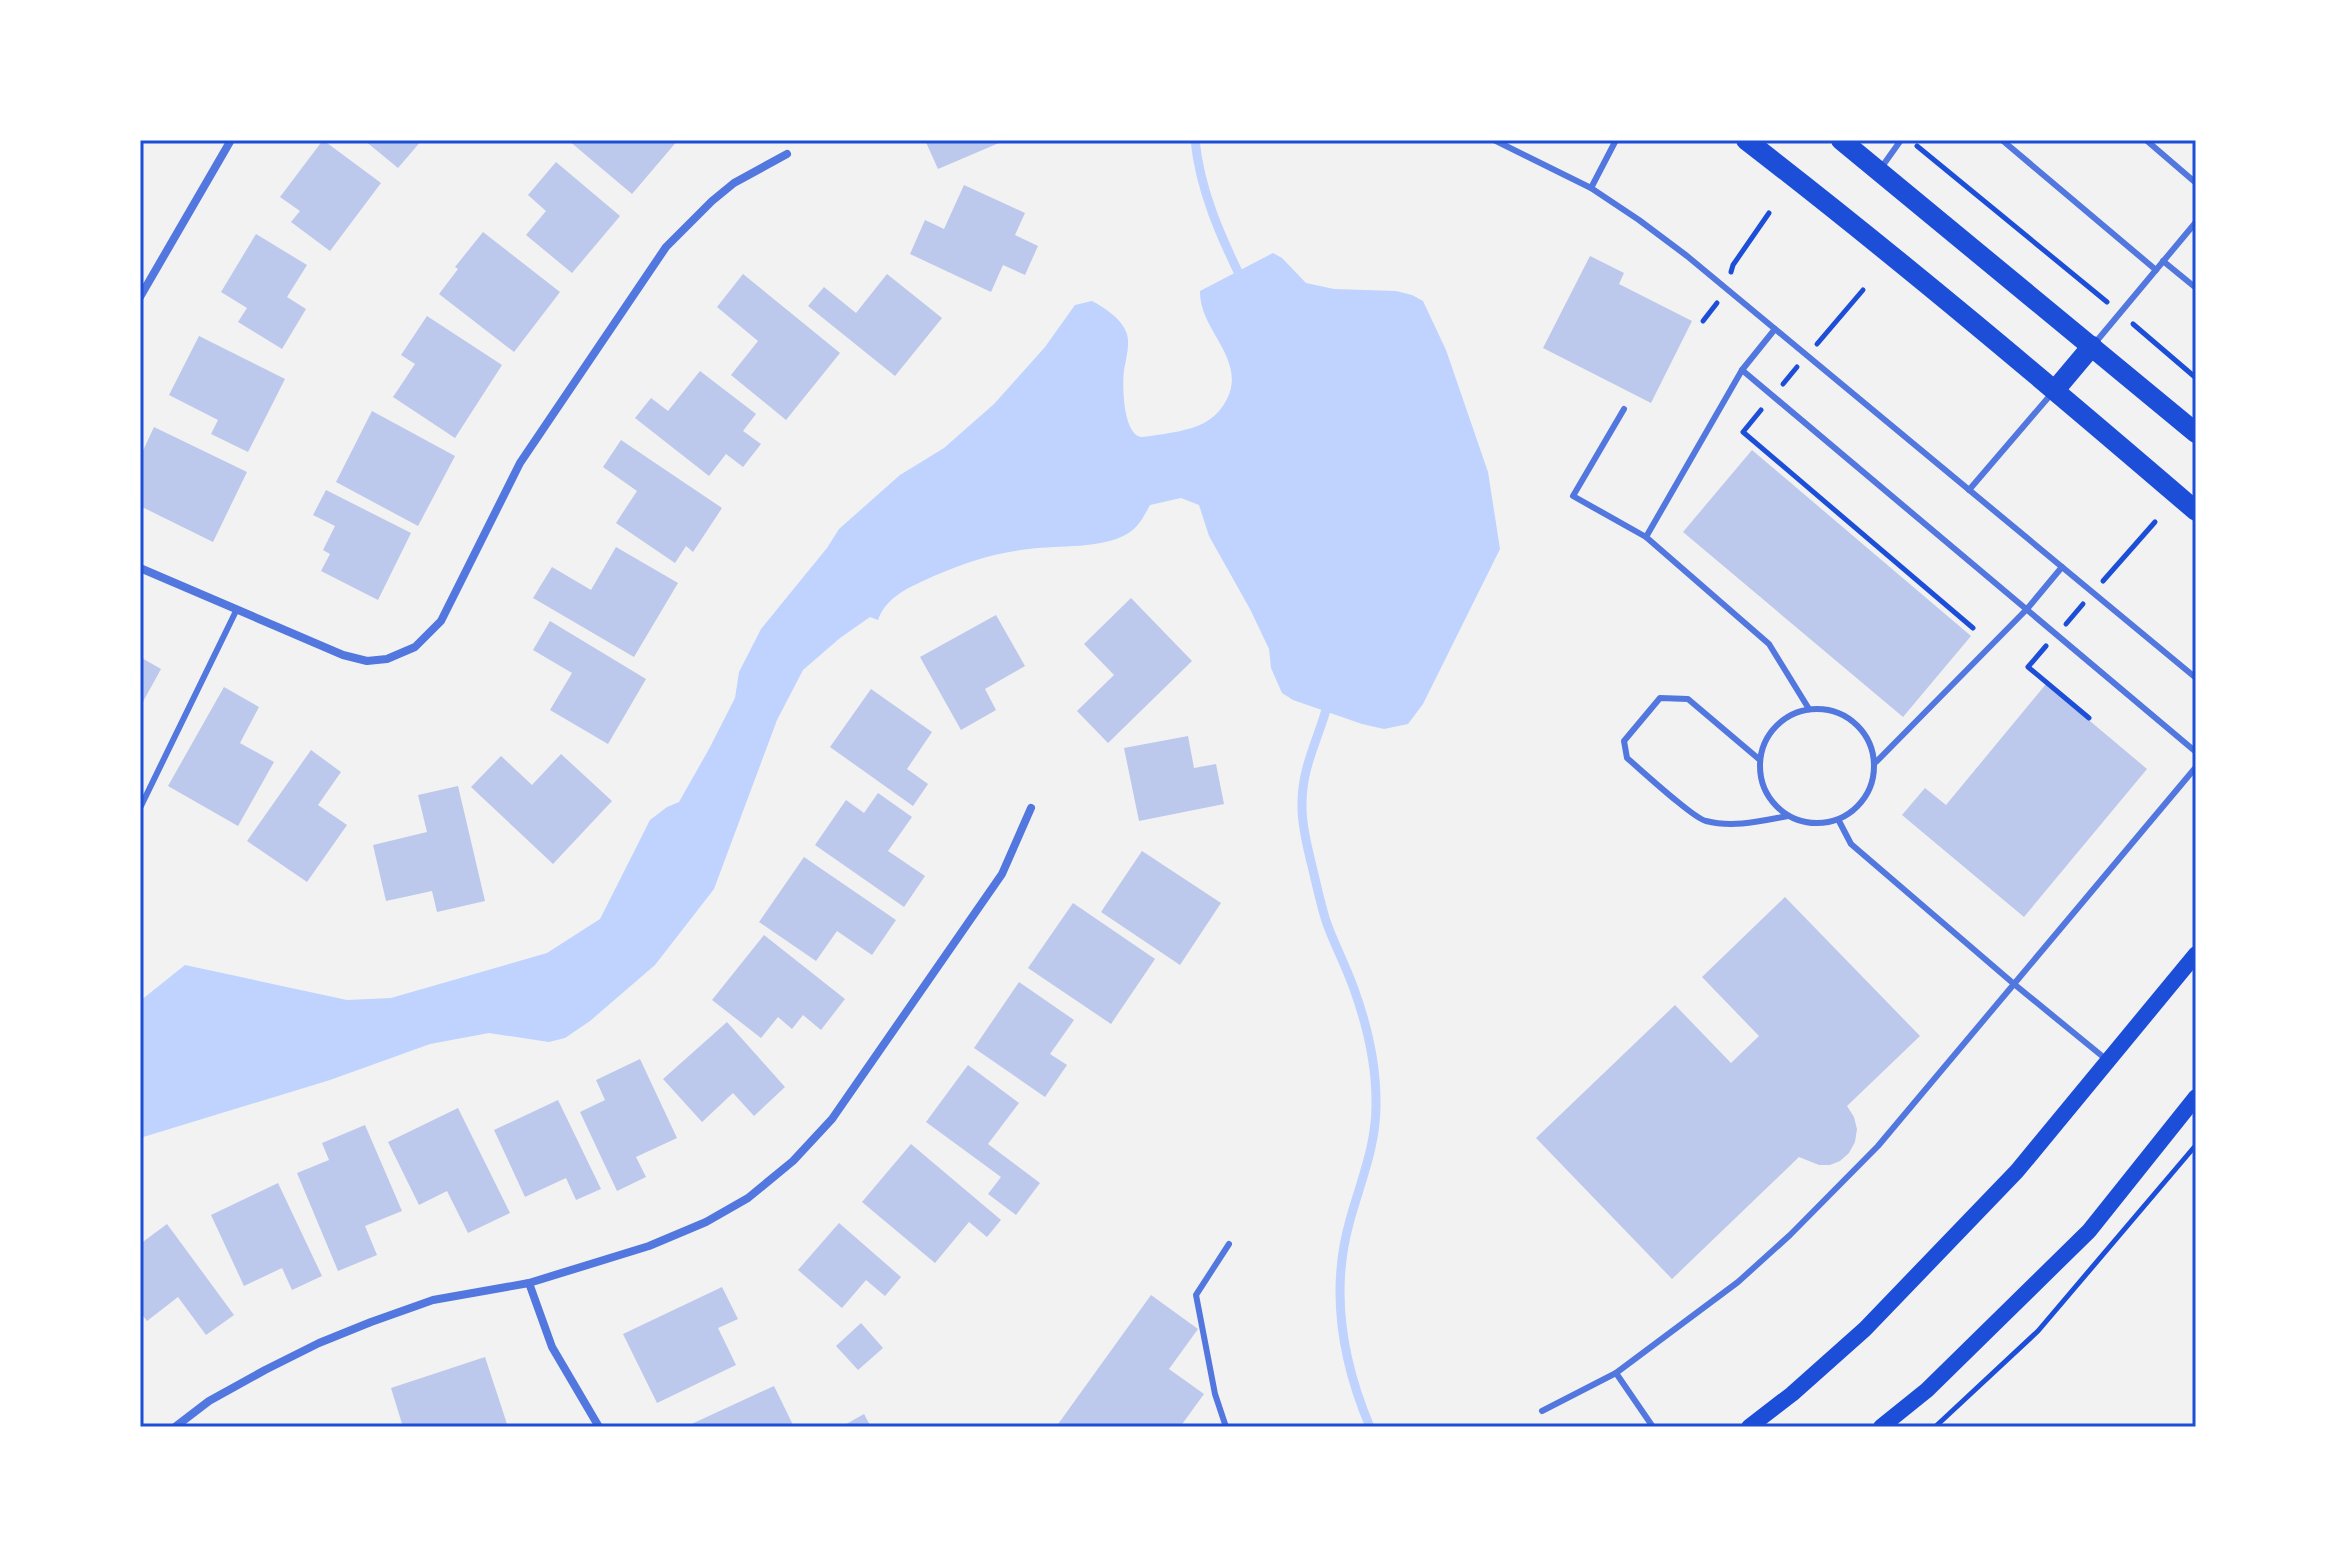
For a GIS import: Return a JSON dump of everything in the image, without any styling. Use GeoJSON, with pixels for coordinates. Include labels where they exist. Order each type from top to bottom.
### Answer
{"type":"FeatureCollection","features":[{"type":"Feature","properties":{"kind":"main road"},"geometry":{"type":"LineString","coordinates":[[1746,140],[1847,218],[2196,511]]}},
{"type":"Feature","properties":{"kind":"main road"},"geometry":{"type":"LineString","coordinates":[[1841,140],[2196,433]]}},
{"type":"Feature","properties":{"kind":"main road"},"geometry":{"type":"LineString","coordinates":[[2055,390],[2092,346]]}},
{"type":"Feature","properties":{"kind":"main road"},"geometry":{"type":"LineString","coordinates":[[1749,1427],[1792,1394],[1865,1329],[2017,1171],[2196,954]]}},
{"type":"Feature","properties":{"kind":"main road"},"geometry":{"type":"LineString","coordinates":[[1881,1427],[1927,1390],[2089,1231],[2196,1097]]}},
{"type":"Feature","properties":{"kind":"street"},"geometry":{"type":"LineString","coordinates":[[140,297],[231,140]]}},
{"type":"Feature","properties":{"kind":"street"},"geometry":{"type":"LineString","coordinates":[[140,568],[343,655],[367,661],[387,659],[415,647],[441,621],[520,463],[666,247],[734,183],[787,154]]}},
{"type":"Feature","properties":{"kind":"street"},"geometry":{"type":"LineString","coordinates":[[175,1427],[209,1401],[332,1338],[433,1300],[529,1283],[649,1246],[706,1222],[748,1198],[793,1161],[832,1119],[1002,874],[1031,808]]}},
{"type":"Feature","properties":{"kind":"street"},"geometry":{"type":"LineString","coordinates":[[529,1283],[552,1347],[599,1427]]}},
{"type":"Feature","properties":{"kind":"lane"},"geometry":{"type":"LineString","coordinates":[[1494,140],[1591,188],[1639,220],[1725,287],[2196,678]]}},
{"type":"Feature","properties":{"kind":"lane"},"geometry":{"type":"LineString","coordinates":[[1591,188],[1616,140]]}},
{"type":"Feature","properties":{"kind":"lane"},"geometry":{"type":"LineString","coordinates":[[1879,171],[1901,140]]}},
{"type":"Feature","properties":{"kind":"lane"},"geometry":{"type":"LineString","coordinates":[[2002,140],[2156,270]]}},
{"type":"Feature","properties":{"kind":"lane"},"geometry":{"type":"LineString","coordinates":[[2146,140],[2196,183]]}},
{"type":"Feature","properties":{"kind":"lane"},"geometry":{"type":"LineString","coordinates":[[2092,346],[2196,222]]}},
{"type":"Feature","properties":{"kind":"lane"},"geometry":{"type":"LineString","coordinates":[[2163,261],[2196,288]]}},
{"type":"Feature","properties":{"kind":"lane"},"geometry":{"type":"LineString","coordinates":[[1646,537],[1742,370],[1775,329]]}},
{"type":"Feature","properties":{"kind":"lane"},"geometry":{"type":"LineString","coordinates":[[1742,370],[2196,752]]}},
{"type":"Feature","properties":{"kind":"lane"},"geometry":{"type":"LineString","coordinates":[[1969,490],[2055,390]]}},
{"type":"Feature","properties":{"kind":"lane"},"geometry":{"type":"LineString","coordinates":[[1624,409],[1573,496],[1646,537],[1769,644],[1809,709]]}},
{"type":"Feature","properties":{"kind":"lane"},"geometry":{"type":"LineString","coordinates":[[1876,762],[1865,733],[1841,713],[1809,709],[1786,717],[1768,736],[1760,760],[1761,782],[1771,801],[1788,816],[1812,824],[1839,821],[1867,798],[1876,762],[2027,609],[2062,567]]}},
{"type":"Feature","properties":{"kind":"lane"},"geometry":{"type":"LineString","coordinates":[[140,808],[237,609]]}},
{"type":"Feature","properties":{"kind":"lane"},"geometry":{"type":"LineString","coordinates":[[1760,760],[1688,699],[1660,698],[1624,741],[1627,758],[1702,821],[1733,824],[1788,816]]}},
{"type":"Feature","properties":{"kind":"lane"},"geometry":{"type":"LineString","coordinates":[[1542,1411],[1616,1373],[1738,1282],[1790,1235],[1878,1146],[2196,767]]}},
{"type":"Feature","properties":{"kind":"lane"},"geometry":{"type":"LineString","coordinates":[[1839,821],[1851,844],[2107,1060]]}},
{"type":"Feature","properties":{"kind":"lane"},"geometry":{"type":"LineString","coordinates":[[1226,1427],[1215,1394],[1196,1295],[1229,1244]]}},
{"type":"Feature","properties":{"kind":"lane"},"geometry":{"type":"LineString","coordinates":[[1616,1373],[1653,1427]]}},
{"type":"Feature","properties":{"kind":"path"},"geometry":{"type":"LineString","coordinates":[[1910,140],[2196,378]]}},
{"type":"Feature","properties":{"kind":"path"},"geometry":{"type":"LineString","coordinates":[[1703,321],[1720,299],[1733,265],[1769,213]]}},
{"type":"Feature","properties":{"kind":"path"},"geometry":{"type":"LineString","coordinates":[[2089,718],[2028,667],[2155,522]]}},
{"type":"Feature","properties":{"kind":"path"},"geometry":{"type":"LineString","coordinates":[[1935,1427],[2038,1331],[2196,1145]]}},
{"type":"Feature","properties":{"kind":"water"},"geometry":{"type":"Polygon","coordinates":[[[1273,253],[1306,283],[1334,289],[1396,291],[1423,301],[1446,350],[1488,472],[1500,549],[1423,704],[1408,724],[1384,729],[1362,724],[1293,700],[1282,693],[1271,668],[1269,649],[1209,536],[1199,505],[1181,498],[1150,505],[1135,528],[1117,539],[1001,553],[974,560],[902,592],[890,601],[878,620],[870,617],[803,670],[777,720],[714,889],[655,965],[590,1021],[565,1038],[549,1042],[489,1033],[430,1044],[330,1080],[140,1138],[140,1001],[185,965],[347,1000],[391,998],[547,953],[600,919],[650,820],[679,802],[709,749],[735,698],[739,672],[761,629],[839,529],[900,475],[944,448],[994,404],[1045,347],[1075,305],[1092,301],[1112,314],[1125,329],[1128,343],[1123,377],[1124,397],[1127,418],[1135,434],[1141,437],[1175,432],[1209,420],[1227,399],[1232,384],[1227,358],[1207,319],[1200,291],[1273,253]]]}},
{"type":"Feature","properties":{"kind":"building"},"geometry":{"type":"Polygon","coordinates":[[[323,140],[381,183],[330,251],[291,222],[300,211],[280,197],[323,140]]]}},
{"type":"Feature","properties":{"kind":"building"},"geometry":{"type":"Polygon","coordinates":[[[364,140],[422,140],[398,168],[364,140]]]}},
{"type":"Feature","properties":{"kind":"building"},"geometry":{"type":"Polygon","coordinates":[[[568,140],[678,140],[632,194],[568,140]]]}},
{"type":"Feature","properties":{"kind":"building"},"geometry":{"type":"Polygon","coordinates":[[[925,140],[1006,140],[938,169],[925,140]]]}},
{"type":"Feature","properties":{"kind":"building"},"geometry":{"type":"Polygon","coordinates":[[[556,162],[620,216],[572,273],[526,235],[546,211],[528,195],[556,162]]]}},
{"type":"Feature","properties":{"kind":"building"},"geometry":{"type":"Polygon","coordinates":[[[964,185],[1025,213],[1015,235],[1038,246],[1025,275],[1003,265],[991,292],[910,254],[925,220],[944,229],[964,185]]]}},
{"type":"Feature","properties":{"kind":"building"},"geometry":{"type":"Polygon","coordinates":[[[483,232],[560,292],[514,352],[439,294],[458,269],[455,267],[483,232]]]}},
{"type":"Feature","properties":{"kind":"building"},"geometry":{"type":"Polygon","coordinates":[[[256,234],[307,265],[287,297],[306,309],[282,349],[238,322],[247,308],[221,292],[256,234]]]}},
{"type":"Feature","properties":{"kind":"building"},"geometry":{"type":"Polygon","coordinates":[[[1590,256],[1624,273],[1619,284],[1692,321],[1651,403],[1543,348],[1590,256]]]}},
{"type":"Feature","properties":{"kind":"building"},"geometry":{"type":"Polygon","coordinates":[[[743,274],[840,353],[786,420],[731,375],[758,341],[717,307],[743,274]]]}},
{"type":"Feature","properties":{"kind":"building"},"geometry":{"type":"Polygon","coordinates":[[[887,274],[942,318],[895,376],[808,306],[824,287],[856,313],[887,274]]]}},
{"type":"Feature","properties":{"kind":"building"},"geometry":{"type":"Polygon","coordinates":[[[427,316],[502,365],[455,438],[393,397],[415,364],[401,355],[427,316]]]}},
{"type":"Feature","properties":{"kind":"building"},"geometry":{"type":"Polygon","coordinates":[[[199,336],[285,379],[248,452],[211,434],[218,420],[169,395],[199,336]]]}},
{"type":"Feature","properties":{"kind":"building"},"geometry":{"type":"Polygon","coordinates":[[[700,371],[756,414],[743,431],[761,444],[743,467],[726,454],[709,476],[635,418],[651,398],[668,411],[700,371]]]}},
{"type":"Feature","properties":{"kind":"building"},"geometry":{"type":"Polygon","coordinates":[[[372,411],[455,456],[418,526],[336,482],[372,411]]]}},
{"type":"Feature","properties":{"kind":"building"},"geometry":{"type":"Polygon","coordinates":[[[154,427],[247,472],[213,542],[140,506],[140,457],[154,427]]]}},
{"type":"Feature","properties":{"kind":"building"},"geometry":{"type":"Polygon","coordinates":[[[621,440],[722,508],[693,552],[686,546],[675,563],[616,523],[637,491],[603,467],[621,440]]]}},
{"type":"Feature","properties":{"kind":"building"},"geometry":{"type":"Polygon","coordinates":[[[1752,450],[1971,636],[1903,717],[1683,532],[1752,450]]]}},
{"type":"Feature","properties":{"kind":"building"},"geometry":{"type":"Polygon","coordinates":[[[326,490],[411,533],[378,600],[321,571],[330,554],[323,550],[335,526],[313,515],[326,490]]]}},
{"type":"Feature","properties":{"kind":"building"},"geometry":{"type":"Polygon","coordinates":[[[616,547],[678,583],[634,657],[533,598],[552,567],[591,590],[616,547]]]}},
{"type":"Feature","properties":{"kind":"building"},"geometry":{"type":"Polygon","coordinates":[[[1131,598],[1192,661],[1108,743],[1077,711],[1114,675],[1084,644],[1131,598]]]}},
{"type":"Feature","properties":{"kind":"building"},"geometry":{"type":"Polygon","coordinates":[[[996,615],[1025,666],[985,689],[996,710],[961,730],[920,657],[996,615]]]}},
{"type":"Feature","properties":{"kind":"building"},"geometry":{"type":"Polygon","coordinates":[[[550,621],[646,679],[608,744],[550,710],[572,673],[533,650],[550,621]]]}},
{"type":"Feature","properties":{"kind":"building"},"geometry":{"type":"Polygon","coordinates":[[[140,657],[161,669],[140,707],[140,657]]]}},
{"type":"Feature","properties":{"kind":"building"},"geometry":{"type":"Polygon","coordinates":[[[2046,684],[2147,769],[2024,917],[1902,815],[1925,788],[1946,805],[2046,684]]]}},
{"type":"Feature","properties":{"kind":"building"},"geometry":{"type":"Polygon","coordinates":[[[224,687],[259,707],[240,743],[274,762],[238,826],[168,786],[224,687]]]}},
{"type":"Feature","properties":{"kind":"building"},"geometry":{"type":"Polygon","coordinates":[[[871,689],[932,732],[907,769],[928,784],[913,806],[830,747],[871,689]]]}},
{"type":"Feature","properties":{"kind":"building"},"geometry":{"type":"Polygon","coordinates":[[[1188,736],[1194,768],[1216,764],[1224,804],[1139,821],[1124,748],[1188,736]]]}},
{"type":"Feature","properties":{"kind":"building"},"geometry":{"type":"Polygon","coordinates":[[[311,750],[341,772],[318,805],[347,825],[307,882],[247,841],[311,750]]]}},
{"type":"Feature","properties":{"kind":"building"},"geometry":{"type":"Polygon","coordinates":[[[561,754],[612,801],[553,864],[471,787],[501,756],[532,785],[561,754]]]}},
{"type":"Feature","properties":{"kind":"building"},"geometry":{"type":"Polygon","coordinates":[[[458,786],[485,901],[437,912],[432,891],[386,901],[373,845],[427,832],[418,795],[458,786]]]}},
{"type":"Feature","properties":{"kind":"building"},"geometry":{"type":"Polygon","coordinates":[[[878,793],[912,817],[888,851],[925,876],[904,907],[815,845],[846,800],[864,813],[878,793]]]}},
{"type":"Feature","properties":{"kind":"building"},"geometry":{"type":"Polygon","coordinates":[[[1142,851],[1221,903],[1180,965],[1101,912],[1142,851]]]}},
{"type":"Feature","properties":{"kind":"building"},"geometry":{"type":"Polygon","coordinates":[[[804,857],[896,920],[872,955],[837,931],[816,961],[759,922],[804,857]]]}},
{"type":"Feature","properties":{"kind":"building"},"geometry":{"type":"Polygon","coordinates":[[[1785,897],[1920,1036],[1847,1106],[1857,1129],[1849,1153],[1830,1165],[1819,1165],[1799,1157],[1672,1279],[1536,1138],[1675,1005],[1731,1063],[1759,1036],[1702,977],[1785,897]]]}},
{"type":"Feature","properties":{"kind":"building"},"geometry":{"type":"Polygon","coordinates":[[[1073,903],[1155,959],[1111,1024],[1028,968],[1073,903]]]}},
{"type":"Feature","properties":{"kind":"building"},"geometry":{"type":"Polygon","coordinates":[[[764,935],[845,999],[821,1030],[803,1015],[792,1029],[778,1017],[761,1038],[712,1000],[764,935]]]}},
{"type":"Feature","properties":{"kind":"building"},"geometry":{"type":"Polygon","coordinates":[[[1019,982],[1074,1020],[1050,1054],[1067,1065],[1045,1097],[974,1048],[1019,982]]]}},
{"type":"Feature","properties":{"kind":"building"},"geometry":{"type":"Polygon","coordinates":[[[727,1022],[785,1087],[754,1116],[733,1093],[702,1122],[663,1079],[727,1022]]]}},
{"type":"Feature","properties":{"kind":"building"},"geometry":{"type":"Polygon","coordinates":[[[640,1059],[677,1138],[636,1157],[646,1177],[617,1191],[580,1112],[605,1100],[596,1080],[640,1059]]]}},
{"type":"Feature","properties":{"kind":"building"},"geometry":{"type":"Polygon","coordinates":[[[968,1065],[1019,1103],[988,1144],[1040,1183],[1016,1215],[988,1194],[1001,1177],[926,1122],[968,1065]]]}},
{"type":"Feature","properties":{"kind":"building"},"geometry":{"type":"Polygon","coordinates":[[[558,1100],[601,1189],[576,1200],[566,1178],[525,1197],[494,1130],[558,1100]]]}},
{"type":"Feature","properties":{"kind":"building"},"geometry":{"type":"Polygon","coordinates":[[[458,1108],[510,1213],[468,1233],[447,1191],[419,1205],[388,1142],[458,1108]]]}},
{"type":"Feature","properties":{"kind":"building"},"geometry":{"type":"Polygon","coordinates":[[[365,1125],[402,1211],[365,1226],[377,1255],[338,1271],[297,1173],[329,1160],[322,1143],[365,1125]]]}},
{"type":"Feature","properties":{"kind":"building"},"geometry":{"type":"Polygon","coordinates":[[[911,1144],[1001,1220],[987,1237],[969,1222],[935,1263],[862,1202],[911,1144]]]}},
{"type":"Feature","properties":{"kind":"building"},"geometry":{"type":"Polygon","coordinates":[[[278,1183],[322,1276],[292,1290],[282,1268],[244,1286],[211,1215],[278,1183]]]}},
{"type":"Feature","properties":{"kind":"building"},"geometry":{"type":"Polygon","coordinates":[[[839,1223],[901,1277],[885,1296],[866,1280],[842,1308],[798,1270],[839,1223]]]}},
{"type":"Feature","properties":{"kind":"building"},"geometry":{"type":"Polygon","coordinates":[[[167,1224],[234,1315],[206,1335],[178,1297],[147,1321],[140,1312],[140,1244],[167,1224]]]}},
{"type":"Feature","properties":{"kind":"building"},"geometry":{"type":"Polygon","coordinates":[[[722,1287],[738,1319],[718,1328],[736,1365],[657,1403],[623,1334],[722,1287]]]}},
{"type":"Feature","properties":{"kind":"building"},"geometry":{"type":"Polygon","coordinates":[[[1151,1295],[1198,1329],[1169,1369],[1204,1394],[1180,1427],[1056,1427],[1151,1295]]]}},
{"type":"Feature","properties":{"kind":"building"},"geometry":{"type":"Polygon","coordinates":[[[861,1323],[883,1348],[858,1370],[836,1346],[861,1323]]]}},
{"type":"Feature","properties":{"kind":"building"},"geometry":{"type":"Polygon","coordinates":[[[485,1357],[508,1427],[403,1427],[391,1388],[485,1357]]]}},
{"type":"Feature","properties":{"kind":"building"},"geometry":{"type":"Polygon","coordinates":[[[774,1386],[794,1427],[685,1427],[774,1386]]]}},
{"type":"Feature","properties":{"kind":"building"},"geometry":{"type":"Polygon","coordinates":[[[864,1414],[871,1427],[841,1427],[864,1414]]]}},
{"type":"Feature","properties":{"kind":"waterway"},"geometry":{"type":"LineString","coordinates":[[1195,140],[1201,177],[1212,212],[1242,280]]}},
{"type":"Feature","properties":{"kind":"waterway"},"geometry":{"type":"LineString","coordinates":[[1328,703],[1307,767],[1302,815],[1324,914],[1359,1003],[1374,1073],[1374,1132],[1344,1246],[1340,1299],[1352,1377],[1370,1427]]}}]}
